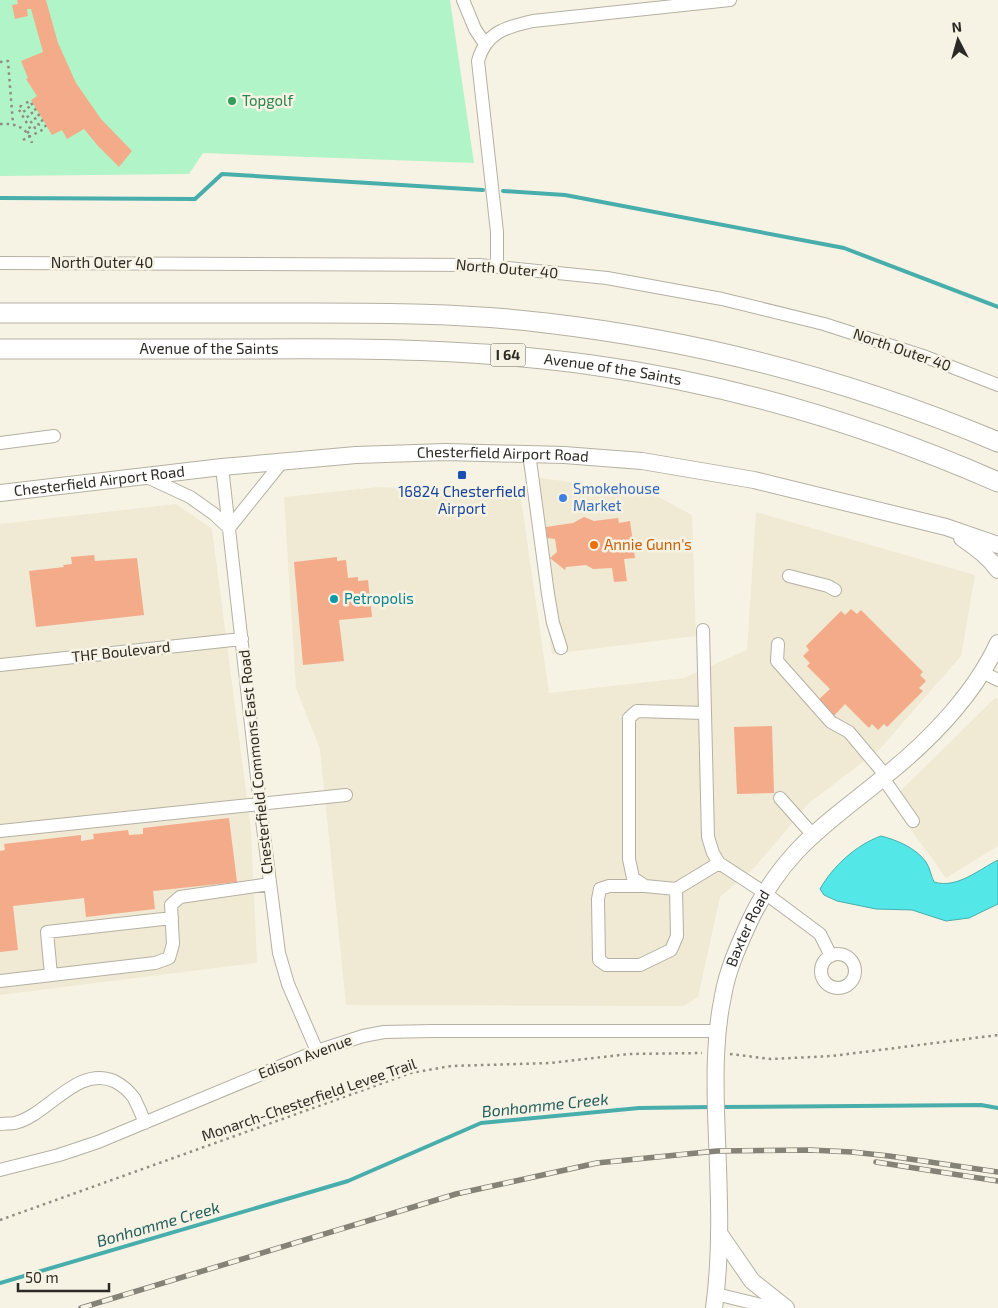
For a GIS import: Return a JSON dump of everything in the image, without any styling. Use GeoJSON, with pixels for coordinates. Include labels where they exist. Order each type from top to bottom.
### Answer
{"type":"FeatureCollection","features":[{"type":"Feature","properties":{"kind":"highway"},"geometry":{"type":"LineString","coordinates":[[0,313],[382,313],[544,322],[679,343],[801,373],[897,403],[998,442]]}},
{"type":"Feature","properties":{"kind":"highway","name":"Avenue of the Saints"},"geometry":{"type":"LineString","coordinates":[[0,349],[412,349],[503,355],[592,365],[680,380],[813,414],[898,442],[998,482]]}},
{"type":"Feature","properties":{"kind":"main road","name":"Chesterfield Airport Road"},"geometry":{"type":"LineString","coordinates":[[0,493],[222,467],[389,453],[529,454],[642,462],[736,477],[814,494],[946,527],[998,546]]}},
{"type":"Feature","properties":{"kind":"main road"},"geometry":{"type":"LineString","coordinates":[[946,527],[982,552],[998,570]]}},
{"type":"Feature","properties":{"kind":"main road","name":"Baxter Road"},"geometry":{"type":"LineString","coordinates":[[715,1301],[719,1233],[715,1074],[717,1031],[723,995],[730,968],[739,945],[765,893],[795,853],[852,801],[884,777],[922,744],[944,722],[982,672],[998,643]]}},
{"type":"Feature","properties":{"kind":"main road"},"geometry":{"type":"LineString","coordinates":[[719,1233],[752,1281],[786,1308]]}},
{"type":"Feature","properties":{"kind":"street"},"geometry":{"type":"LineString","coordinates":[[463,0],[475,29],[485,44]]}},
{"type":"Feature","properties":{"kind":"street"},"geometry":{"type":"LineString","coordinates":[[497,267],[496,224],[478,61],[482,48],[491,37],[519,24],[662,3],[730,0]]}},
{"type":"Feature","properties":{"kind":"street","name":"North Outer 40"},"geometry":{"type":"LineString","coordinates":[[0,263],[479,265],[607,278],[722,299],[833,327],[926,357],[998,385]]}},
{"type":"Feature","properties":{"kind":"street"},"geometry":{"type":"LineString","coordinates":[[0,443],[54,436]]}},
{"type":"Feature","properties":{"kind":"street"},"geometry":{"type":"LineString","coordinates":[[529,454],[548,594],[553,624],[561,648]]}},
{"type":"Feature","properties":{"kind":"street"},"geometry":{"type":"LineString","coordinates":[[147,477],[190,497],[214,514],[229,528],[282,462]]}},
{"type":"Feature","properties":{"kind":"street","name":"Chesterfield Commons East Road"},"geometry":{"type":"LineString","coordinates":[[222,467],[279,954],[288,984],[317,1051]]}},
{"type":"Feature","properties":{"kind":"street"},"geometry":{"type":"LineString","coordinates":[[789,576],[828,586],[835,590]]}},
{"type":"Feature","properties":{"kind":"street"},"geometry":{"type":"LineString","coordinates":[[703,630],[708,837],[713,852],[719,863],[765,893],[820,934],[832,956]]}},
{"type":"Feature","properties":{"kind":"street","name":"THF Boulevard"},"geometry":{"type":"LineString","coordinates":[[0,664],[242,638]]}},
{"type":"Feature","properties":{"kind":"street"},"geometry":{"type":"LineString","coordinates":[[778,644],[777,661],[782,668],[830,722],[850,732],[884,777],[913,821]]}},
{"type":"Feature","properties":{"kind":"street"},"geometry":{"type":"LineString","coordinates":[[982,672],[998,680]]}},
{"type":"Feature","properties":{"kind":"street"},"geometry":{"type":"LineString","coordinates":[[644,886],[634,878],[629,859],[629,718],[637,711],[704,713]]}},
{"type":"Feature","properties":{"kind":"street"},"geometry":{"type":"LineString","coordinates":[[0,831],[346,795]]}},
{"type":"Feature","properties":{"kind":"street"},"geometry":{"type":"LineString","coordinates":[[780,798],[814,835]]}},
{"type":"Feature","properties":{"kind":"street"},"geometry":{"type":"LineString","coordinates":[[676,889],[677,936],[671,950],[640,966],[606,965],[599,960],[598,900],[600,889],[609,886],[644,886],[676,889],[719,863]]}},
{"type":"Feature","properties":{"kind":"street"},"geometry":{"type":"LineString","coordinates":[[0,981],[155,963],[169,958],[173,944],[171,906],[180,897],[270,884]]}},
{"type":"Feature","properties":{"kind":"street"},"geometry":{"type":"LineString","coordinates":[[51,975],[47,932],[172,918]]}},
{"type":"Feature","properties":{"kind":"street","name":"Edison Avenue"},"geometry":{"type":"LineString","coordinates":[[0,1170],[59,1155],[98,1142],[317,1051],[344,1041],[384,1032],[717,1031]]}},
{"type":"Feature","properties":{"kind":"street"},"geometry":{"type":"LineString","coordinates":[[0,1124],[16,1123],[33,1114],[73,1086],[90,1079],[107,1078],[122,1084],[134,1098],[145,1123]]}},
{"type":"Feature","properties":{"kind":"street"},"geometry":{"type":"LineString","coordinates":[[715,1301],[773,1308]]}},
{"type":"Feature","properties":{"kind":"path"},"geometry":{"type":"LineString","coordinates":[[0,62],[8,61],[13,124]]}},
{"type":"Feature","properties":{"kind":"path"},"geometry":{"type":"LineString","coordinates":[[23,140],[47,127],[30,101],[26,103],[39,125],[35,128],[21,106],[18,108],[30,130],[27,133]]}},
{"type":"Feature","properties":{"kind":"path"},"geometry":{"type":"LineString","coordinates":[[0,124],[13,124],[27,133],[32,143]]}},
{"type":"Feature","properties":{"kind":"path"},"geometry":{"type":"LineString","coordinates":[[726,1054],[771,1059],[832,1056],[998,1035]]}},
{"type":"Feature","properties":{"kind":"path","name":"Monarch-Chesterfield Levee Trail"},"geometry":{"type":"LineString","coordinates":[[0,1220],[411,1073],[451,1066],[550,1063],[629,1054],[696,1053]]}},
{"type":"Feature","properties":{"kind":"shaded area"},"geometry":{"type":"Polygon","coordinates":[[[526,476],[651,493],[692,515],[696,636],[552,654],[526,476]]]}},
{"type":"Feature","properties":{"kind":"shaded area"},"geometry":{"type":"Polygon","coordinates":[[[379,487],[520,492],[549,693],[684,678],[747,650],[756,512],[975,575],[961,656],[880,749],[809,803],[755,867],[720,897],[698,997],[684,1006],[346,1005],[320,749],[296,688],[284,497],[379,487]]]}},
{"type":"Feature","properties":{"kind":"shaded area"},"geometry":{"type":"Polygon","coordinates":[[[176,504],[212,529],[251,830],[257,963],[0,995],[0,524],[176,504]]]}},
{"type":"Feature","properties":{"kind":"shaded area"},"geometry":{"type":"Polygon","coordinates":[[[995,698],[998,700],[998,846],[946,878],[890,801],[995,698]]]}},
{"type":"Feature","properties":{"kind":"green space","name":"Topgolf"},"geometry":{"type":"Polygon","coordinates":[[[0,0],[450,0],[474,163],[203,153],[189,174],[0,176],[0,0]]]}},
{"type":"Feature","properties":{"kind":"water"},"geometry":{"type":"Polygon","coordinates":[[[881,836],[900,842],[922,857],[934,882],[951,883],[959,881],[998,860],[998,904],[969,918],[946,921],[912,910],[876,909],[837,901],[824,895],[820,889],[838,864],[863,845],[881,836]]]}},
{"type":"Feature","properties":{"kind":"building"},"geometry":{"type":"Polygon","coordinates":[[[17,0],[46,0],[58,43],[76,83],[101,119],[132,151],[119,167],[84,129],[67,139],[62,130],[52,135],[31,100],[37,96],[26,79],[28,78],[21,61],[43,52],[31,9],[27,9],[28,16],[15,19],[12,5],[18,4],[17,0]]]}},
{"type":"Feature","properties":{"kind":"building","name":"Annie Gunn's"},"geometry":{"type":"Polygon","coordinates":[[[584,517],[594,521],[618,518],[619,523],[630,521],[635,558],[624,559],[627,581],[614,582],[612,568],[593,569],[586,565],[566,567],[565,570],[550,558],[557,552],[555,539],[547,538],[546,527],[573,523],[584,517]]]}},
{"type":"Feature","properties":{"kind":"building"},"geometry":{"type":"Polygon","coordinates":[[[94,555],[95,561],[137,558],[144,615],[36,627],[29,571],[64,567],[63,565],[72,564],[71,557],[94,555]]]}},
{"type":"Feature","properties":{"kind":"building","name":"Petropolis"},"geometry":{"type":"Polygon","coordinates":[[[337,557],[337,561],[346,560],[348,578],[358,577],[358,581],[368,580],[372,617],[339,620],[344,661],[303,665],[294,562],[337,557]]]}},
{"type":"Feature","properties":{"kind":"building"},"geometry":{"type":"Polygon","coordinates":[[[851,609],[857,614],[861,610],[923,672],[920,675],[926,681],[919,688],[923,691],[887,727],[884,724],[878,730],[872,724],[869,728],[845,704],[832,718],[816,702],[830,689],[807,666],[810,663],[803,656],[809,650],[806,646],[841,611],[845,615],[851,609]]]}},
{"type":"Feature","properties":{"kind":"building"},"geometry":{"type":"Polygon","coordinates":[[[772,726],[774,793],[737,794],[734,727],[772,726]]]}},
{"type":"Feature","properties":{"kind":"building"},"geometry":{"type":"Polygon","coordinates":[[[229,818],[237,882],[153,891],[155,909],[86,917],[84,898],[13,906],[18,950],[0,952],[0,851],[5,850],[4,844],[81,835],[81,841],[94,839],[93,834],[128,830],[129,835],[143,834],[143,828],[229,818]]]}},
{"type":"Feature","properties":{"kind":"waterway"},"geometry":{"type":"LineString","coordinates":[[0,198],[195,199],[222,174],[483,190]]}},
{"type":"Feature","properties":{"kind":"waterway"},"geometry":{"type":"LineString","coordinates":[[503,191],[565,195],[844,248],[998,307]]}},
{"type":"Feature","properties":{"kind":"waterway","name":"Bonhomme Creek"},"geometry":{"type":"LineString","coordinates":[[720,1107],[981,1105],[998,1108]]}},
{"type":"Feature","properties":{"kind":"waterway","name":"Bonhomme Creek"},"geometry":{"type":"LineString","coordinates":[[0,1283],[348,1181],[481,1123],[639,1108],[713,1107]]}},
{"type":"Feature","properties":{"kind":"railway"},"geometry":{"type":"LineString","coordinates":[[81,1308],[456,1194],[597,1163],[717,1151],[810,1150],[889,1156],[998,1172]]}},
{"type":"Feature","properties":{"kind":"railway"},"geometry":{"type":"LineString","coordinates":[[876,1162],[998,1181]]}},
{"type":"Feature","properties":{"kind":"place","name":"Topgolf"},"geometry":{"type":"Point","coordinates":[232,101]}},
{"type":"Feature","properties":{"kind":"place","name":"16824 Chesterfield Airport"},"geometry":{"type":"Point","coordinates":[462,475]}},
{"type":"Feature","properties":{"kind":"place","name":"Smokehouse Market"},"geometry":{"type":"Point","coordinates":[563,498]}},
{"type":"Feature","properties":{"kind":"place","name":"Annie Gunn's"},"geometry":{"type":"Point","coordinates":[594,545]}},
{"type":"Feature","properties":{"kind":"place","name":"Petropolis"},"geometry":{"type":"Point","coordinates":[334,599]}}]}
